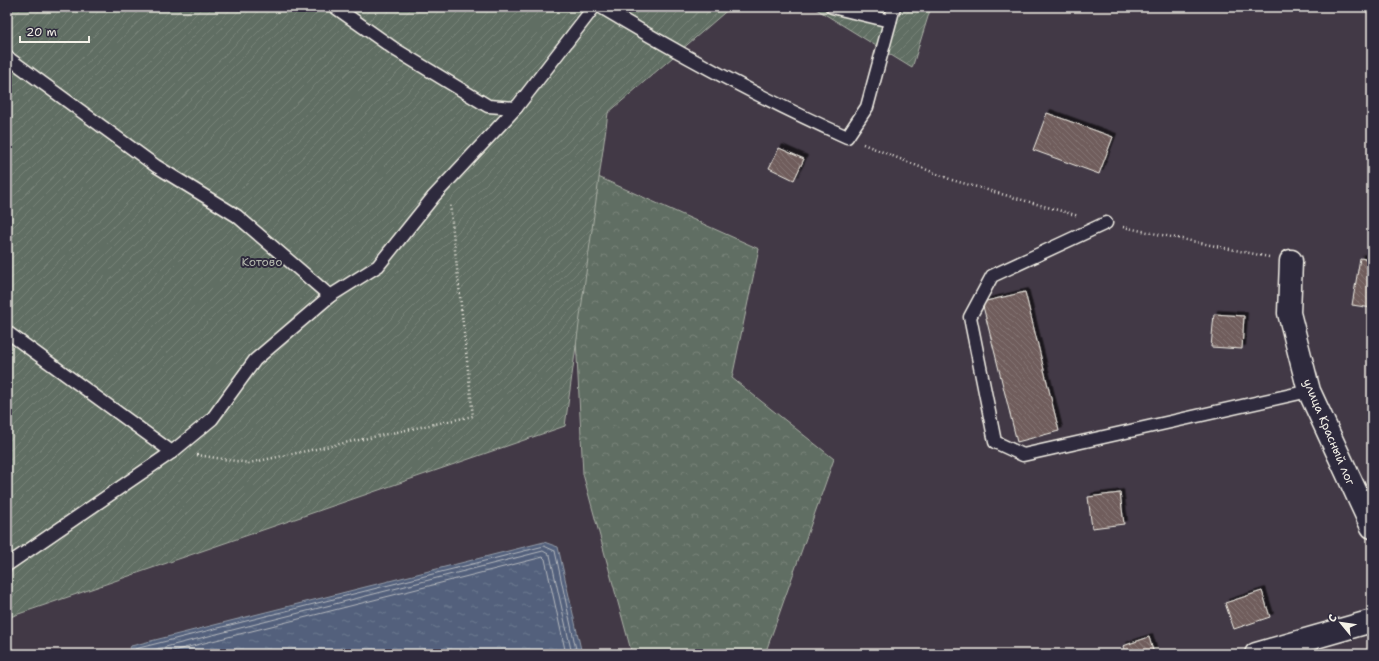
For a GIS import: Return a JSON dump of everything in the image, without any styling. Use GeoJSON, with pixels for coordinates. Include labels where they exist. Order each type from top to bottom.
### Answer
{"type":"FeatureCollection","features":[{"type":"Feature","properties":{"kind":"street","name":"улица Красный лог"},"geometry":{"type":"LineString","coordinates":[[1291,261],[1289,313],[1309,391],[1372,527]]}},
{"type":"Feature","properties":{"kind":"street"},"geometry":{"type":"LineString","coordinates":[[1256,654],[1372,622]]}},
{"type":"Feature","properties":{"kind":"lane"},"geometry":{"type":"LineString","coordinates":[[335,7],[396,50],[488,106],[516,108]]}},
{"type":"Feature","properties":{"kind":"lane"},"geometry":{"type":"LineString","coordinates":[[7,565],[172,452],[212,418],[256,360],[330,296],[378,266],[448,181],[516,108],[594,7]]}},
{"type":"Feature","properties":{"kind":"lane"},"geometry":{"type":"LineString","coordinates":[[601,7],[672,50],[777,106],[847,137],[867,107],[894,7]]}},
{"type":"Feature","properties":{"kind":"lane"},"geometry":{"type":"LineString","coordinates":[[832,7],[890,21]]}},
{"type":"Feature","properties":{"kind":"lane"},"geometry":{"type":"LineString","coordinates":[[7,57],[156,166],[237,216],[330,296]]}},
{"type":"Feature","properties":{"kind":"lane"},"geometry":{"type":"LineString","coordinates":[[1106,223],[992,276],[970,317],[995,442],[1023,455],[1309,391]]}},
{"type":"Feature","properties":{"kind":"lane"},"geometry":{"type":"LineString","coordinates":[[7,332],[172,452]]}},
{"type":"Feature","properties":{"kind":"path"},"geometry":{"type":"LineString","coordinates":[[847,137],[952,180],[1106,223],[1291,261]]}},
{"type":"Feature","properties":{"kind":"path"},"geometry":{"type":"LineString","coordinates":[[172,452],[249,463],[473,416],[448,181]]}},
{"type":"Feature","properties":{"kind":"green space","name":"Котово"},"geometry":{"type":"Polygon","coordinates":[[[7,7],[731,7],[608,113],[565,426],[7,618],[7,7]]]}},
{"type":"Feature","properties":{"kind":"green space"},"geometry":{"type":"Polygon","coordinates":[[[813,7],[931,7],[912,68],[813,7]]]}},
{"type":"Feature","properties":{"kind":"green space"},"geometry":{"type":"Polygon","coordinates":[[[567,163],[759,249],[732,378],[834,459],[765,654],[632,654],[583,474],[567,163]]]}},
{"type":"Feature","properties":{"kind":"water"},"geometry":{"type":"Polygon","coordinates":[[[544,542],[558,547],[582,654],[127,654],[131,646],[544,542]]]}},
{"type":"Feature","properties":{"kind":"building"},"geometry":{"type":"Polygon","coordinates":[[[1047,113],[1113,137],[1099,174],[1033,150],[1047,113]]]}},
{"type":"Feature","properties":{"kind":"building"},"geometry":{"type":"Polygon","coordinates":[[[779,148],[804,159],[794,180],[769,168],[779,148]]]}},
{"type":"Feature","properties":{"kind":"building"},"geometry":{"type":"Polygon","coordinates":[[[1360,258],[1372,260],[1372,308],[1352,305],[1360,258]]]}},
{"type":"Feature","properties":{"kind":"building"},"geometry":{"type":"Polygon","coordinates":[[[1025,292],[1059,431],[1017,442],[982,302],[1025,292]]]}},
{"type":"Feature","properties":{"kind":"building"},"geometry":{"type":"Polygon","coordinates":[[[1214,314],[1244,316],[1242,349],[1211,347],[1214,314]]]}},
{"type":"Feature","properties":{"kind":"building"},"geometry":{"type":"Polygon","coordinates":[[[1120,493],[1124,524],[1092,528],[1088,497],[1120,493]]]}},
{"type":"Feature","properties":{"kind":"building"},"geometry":{"type":"Polygon","coordinates":[[[1262,591],[1270,617],[1234,629],[1225,603],[1262,591]]]}},
{"type":"Feature","properties":{"kind":"building"},"geometry":{"type":"Polygon","coordinates":[[[1149,637],[1154,654],[1126,654],[1123,646],[1149,637]]]}}]}
